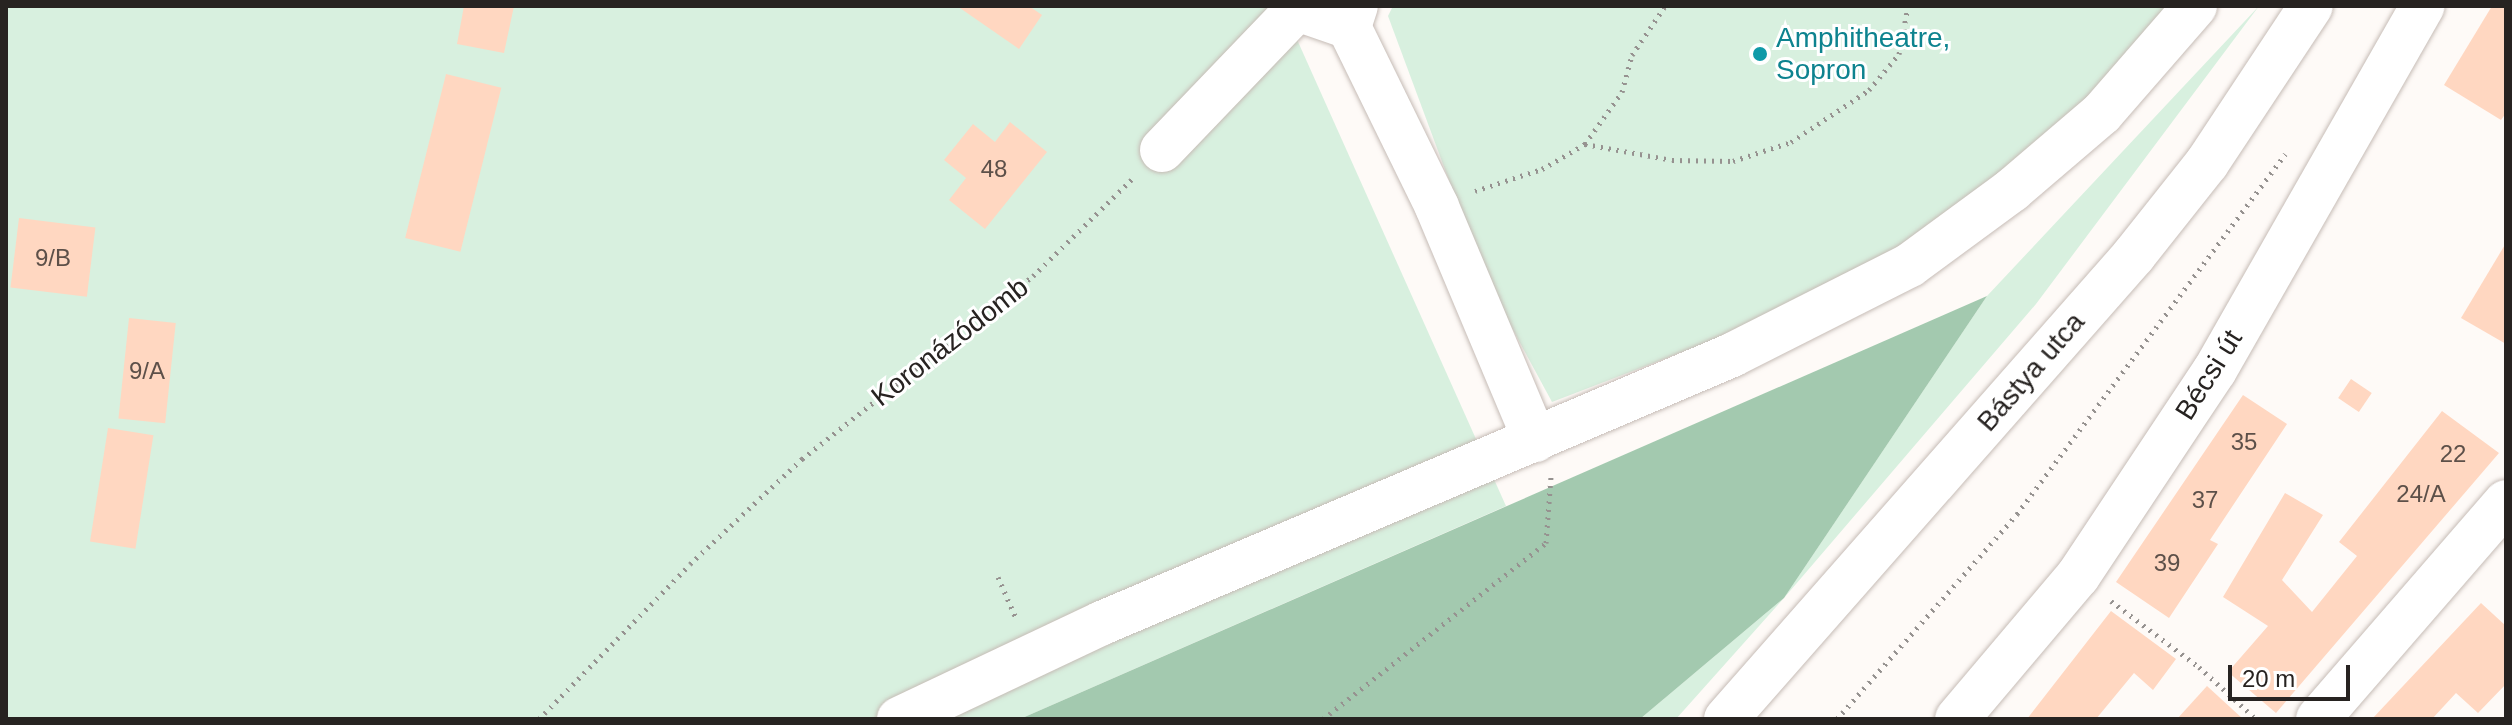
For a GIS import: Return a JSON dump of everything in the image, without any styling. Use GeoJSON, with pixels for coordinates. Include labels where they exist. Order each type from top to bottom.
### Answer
{"type":"FeatureCollection","features":[{"type":"Feature","properties":{"kind":"street"},"geometry":{"type":"LineString","coordinates":[[899,719],[1102,623],[1732,355],[1910,265],[2012,190],[2102,113],[2195,6]]}},
{"type":"Feature","properties":{"kind":"street","name":"Bástya utca"},"geometry":{"type":"LineString","coordinates":[[1726,719],[2134,255],[2207,163],[2311,6]]}},
{"type":"Feature","properties":{"kind":"street","name":"Bécsi út"},"geometry":{"type":"LineString","coordinates":[[1957,719],[2078,576],[2215,370],[2423,6]]}},
{"type":"Feature","properties":{"kind":"street"},"geometry":{"type":"LineString","coordinates":[[1162,150],[1297,9],[1352,16],[1535,440]]}},
{"type":"Feature","properties":{"kind":"street"},"geometry":{"type":"LineString","coordinates":[[2318,719],[2506,502]]}},
{"type":"Feature","properties":{"kind":"path"},"geometry":{"type":"LineString","coordinates":[[1437,207],[1542,169],[1585,144],[1622,92],[1632,55],[1665,6]]}},
{"type":"Feature","properties":{"kind":"path"},"geometry":{"type":"LineString","coordinates":[[1585,144],[1672,160],[1733,161],[1791,142],[1869,90],[1899,54],[1908,6]]}},
{"type":"Feature","properties":{"kind":"path"},"geometry":{"type":"LineString","coordinates":[[1837,719],[2017,514],[2290,148]]}},
{"type":"Feature","properties":{"kind":"path","name":"Koronázódomb"},"geometry":{"type":"LineString","coordinates":[[539,719],[690,564],[802,459],[1033,276],[1162,150]]}},
{"type":"Feature","properties":{"kind":"path"},"geometry":{"type":"LineString","coordinates":[[1323,719],[1546,543],[1552,479]]}},
{"type":"Feature","properties":{"kind":"path"},"geometry":{"type":"LineString","coordinates":[[2078,576],[2199,667],[2256,719]]}},
{"type":"Feature","properties":{"kind":"path"},"geometry":{"type":"LineString","coordinates":[[998,577],[1018,623]]}},
{"type":"Feature","properties":{"kind":"green space"},"geometry":{"type":"Polygon","coordinates":[[[6,6],[1282,6],[1506,506],[1020,719],[6,719],[6,6]]]}},
{"type":"Feature","properties":{"kind":"green space"},"geometry":{"type":"Polygon","coordinates":[[[1393,6],[2179,6],[2016,171],[1831,295],[1552,402],[1486,280],[1388,16],[1393,6]]]}},
{"type":"Feature","properties":{"kind":"green space"},"geometry":{"type":"Polygon","coordinates":[[[2259,6],[2036,304],[1784,598],[1987,296],[2259,6]]]}},
{"type":"Feature","properties":{"kind":"green space"},"geometry":{"type":"Polygon","coordinates":[[[1987,296],[1784,598],[1640,719],[1020,719],[1987,296]]]}},
{"type":"Feature","properties":{"kind":"green space"},"geometry":{"type":"Polygon","coordinates":[[[1784,598],[1676,719],[1640,719],[1784,598]]]}},
{"type":"Feature","properties":{"kind":"building"},"geometry":{"type":"Polygon","coordinates":[[[464,6],[514,6],[504,53],[457,44],[464,6]]]}},
{"type":"Feature","properties":{"kind":"building"},"geometry":{"type":"Polygon","coordinates":[[[957,6],[1029,6],[1042,15],[1019,49],[957,6]]]}},
{"type":"Feature","properties":{"kind":"building"},"geometry":{"type":"Polygon","coordinates":[[[2492,6],[2506,6],[2506,113],[2501,120],[2444,85],[2492,6]]]}},
{"type":"Feature","properties":{"kind":"building"},"geometry":{"type":"Polygon","coordinates":[[[446,74],[501,88],[460,252],[405,238],[446,74]]]}},
{"type":"Feature","properties":{"kind":"building"},"geometry":{"type":"Polygon","coordinates":[[[1010,122],[1047,152],[985,229],[949,200],[966,178],[944,160],[973,124],[995,142],[1010,122]]]}},
{"type":"Feature","properties":{"kind":"building"},"geometry":{"type":"Polygon","coordinates":[[[19,218],[95,227],[87,297],[10,287],[19,218]]]}},
{"type":"Feature","properties":{"kind":"building"},"geometry":{"type":"Polygon","coordinates":[[[2506,243],[2506,344],[2461,318],[2506,243]]]}},
{"type":"Feature","properties":{"kind":"building"},"geometry":{"type":"Polygon","coordinates":[[[129,318],[176,323],[165,423],[118,418],[129,318]]]}},
{"type":"Feature","properties":{"kind":"building"},"geometry":{"type":"Polygon","coordinates":[[[2351,379],[2372,393],[2359,412],[2338,398],[2351,379]]]}},
{"type":"Feature","properties":{"kind":"building"},"geometry":{"type":"Polygon","coordinates":[[[2243,395],[2287,424],[2210,540],[2218,544],[2169,618],[2116,582],[2243,395]]]}},
{"type":"Feature","properties":{"kind":"building"},"geometry":{"type":"Polygon","coordinates":[[[2442,411],[2499,453],[2276,713],[2228,672],[2268,626],[2223,597],[2285,493],[2323,515],[2282,580],[2312,612],[2357,556],[2339,542],[2442,411]]]}},
{"type":"Feature","properties":{"kind":"building"},"geometry":{"type":"Polygon","coordinates":[[[108,428],[153,435],[135,549],[90,542],[108,428]]]}},
{"type":"Feature","properties":{"kind":"building"},"geometry":{"type":"Polygon","coordinates":[[[2481,603],[2506,626],[2506,684],[2478,713],[2456,693],[2432,719],[2372,719],[2481,603]]]}},
{"type":"Feature","properties":{"kind":"building"},"geometry":{"type":"Polygon","coordinates":[[[2111,611],[2176,659],[2153,690],[2134,673],[2096,719],[2027,719],[2111,611]]]}},
{"type":"Feature","properties":{"kind":"building"},"geometry":{"type":"Polygon","coordinates":[[[2207,686],[2243,719],[2177,719],[2207,686]]]}},
{"type":"Feature","properties":{"kind":"place","name":"Amphitheatre, Sopron"},"geometry":{"type":"Point","coordinates":[1760,54]}}]}
